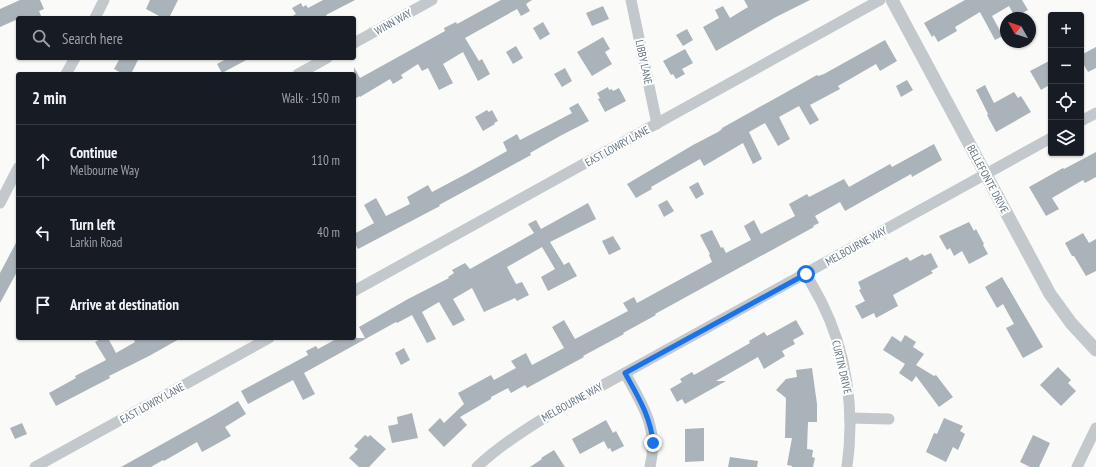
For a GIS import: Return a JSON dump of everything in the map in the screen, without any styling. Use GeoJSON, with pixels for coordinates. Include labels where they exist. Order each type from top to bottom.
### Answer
{"type":"FeatureCollection","features":[{"type":"Feature","properties":{"kind":"street"},"geometry":{"type":"LineString","coordinates":[[96,16],[104,0]]}},
{"type":"Feature","properties":{"kind":"street","name":"WINN WAY"},"geometry":{"type":"LineString","coordinates":[[356,42],[432,0]]}},
{"type":"Feature","properties":{"kind":"street","name":"LIBBY LANE"},"geometry":{"type":"LineString","coordinates":[[630,0],[657,124]]}},
{"type":"Feature","properties":{"kind":"street","name":"EAST LOWRY LANE"},"geometry":{"type":"LineString","coordinates":[[356,290],[880,0]]}},
{"type":"Feature","properties":{"kind":"street","name":"BELLEFONTE DRIVE"},"geometry":{"type":"LineString","coordinates":[[892,0],[1050,294],[1071,323],[1096,350]]}},
{"type":"Feature","properties":{"kind":"street"},"geometry":{"type":"LineString","coordinates":[[67,72],[73,60]]}},
{"type":"Feature","properties":{"kind":"street"},"geometry":{"type":"LineString","coordinates":[[302,72],[323,60]]}},
{"type":"Feature","properties":{"kind":"street"},"geometry":{"type":"LineString","coordinates":[[1083,120],[1096,113]]}},
{"type":"Feature","properties":{"kind":"street","name":"MELBOURNE WAY"},"geometry":{"type":"LineString","coordinates":[[477,467],[521,432],[1048,140]]}},
{"type":"Feature","properties":{"kind":"street"},"geometry":{"type":"LineString","coordinates":[[0,203],[16,172]]}},
{"type":"Feature","properties":{"kind":"street","name":"CURTIN DRIVE"},"geometry":{"type":"LineString","coordinates":[[806,274],[821,301],[837,341],[843,361],[849,394],[850,418],[847,467]]}},
{"type":"Feature","properties":{"kind":"street","name":"EAST LOWRY LANE"},"geometry":{"type":"LineString","coordinates":[[35,467],[265,340]]}},
{"type":"Feature","properties":{"kind":"street"},"geometry":{"type":"LineString","coordinates":[[625,373],[650,422],[653,443],[650,467]]}},
{"type":"Feature","properties":{"kind":"street"},"geometry":{"type":"LineString","coordinates":[[850,418],[889,419]]}},
{"type":"Feature","properties":{"kind":"street"},"geometry":{"type":"LineString","coordinates":[[1077,467],[1096,428]]}},
{"type":"Feature","properties":{"kind":"building"},"geometry":{"type":"Polygon","coordinates":[[[20,0],[40,0],[44,9],[39,11],[41,16],[16,16],[16,20],[0,27],[0,9],[20,0]]]}},
{"type":"Feature","properties":{"kind":"building"},"geometry":{"type":"Polygon","coordinates":[[[150,0],[178,0],[170,16],[159,16],[146,9],[150,0]]]}},
{"type":"Feature","properties":{"kind":"building"},"geometry":{"type":"Polygon","coordinates":[[[323,0],[355,0],[326,15],[327,16],[292,16],[296,14],[292,8],[301,3],[303,7],[306,5],[308,8],[323,0]]]}},
{"type":"Feature","properties":{"kind":"building"},"geometry":{"type":"Polygon","coordinates":[[[501,0],[532,0],[526,4],[530,11],[521,16],[517,9],[465,38],[479,61],[482,59],[490,74],[478,81],[463,52],[443,64],[453,83],[439,90],[428,68],[422,71],[418,64],[401,75],[403,78],[393,84],[390,79],[356,98],[356,72],[354,72],[354,67],[360,78],[445,31],[444,28],[456,22],[457,24],[501,0]]]}},
{"type":"Feature","properties":{"kind":"building"},"geometry":{"type":"Polygon","coordinates":[[[744,0],[810,0],[776,17],[716,51],[703,27],[719,18],[715,10],[723,6],[730,18],[748,7],[744,0]]]}},
{"type":"Feature","properties":{"kind":"building"},"geometry":{"type":"Polygon","coordinates":[[[965,0],[1022,0],[1028,10],[1024,12],[1012,12],[1009,6],[992,16],[1000,31],[1000,38],[995,40],[980,12],[955,27],[957,31],[938,42],[934,35],[932,37],[924,23],[965,0]]]}},
{"type":"Feature","properties":{"kind":"building"},"geometry":{"type":"Polygon","coordinates":[[[603,6],[609,19],[592,26],[586,13],[603,6]]]}},
{"type":"Feature","properties":{"kind":"building"},"geometry":{"type":"Polygon","coordinates":[[[543,22],[550,34],[540,40],[533,28],[543,22]]]}},
{"type":"Feature","properties":{"kind":"building"},"geometry":{"type":"Polygon","coordinates":[[[687,29],[693,40],[683,46],[676,35],[687,29]]]}},
{"type":"Feature","properties":{"kind":"building"},"geometry":{"type":"Polygon","coordinates":[[[603,37],[610,49],[605,52],[612,64],[592,76],[577,52],[603,37]]]}},
{"type":"Feature","properties":{"kind":"building"},"geometry":{"type":"Polygon","coordinates":[[[885,40],[897,61],[880,71],[876,64],[838,86],[840,89],[810,105],[819,120],[810,125],[799,106],[779,117],[790,139],[778,146],[765,123],[749,132],[762,159],[753,164],[743,143],[704,166],[700,159],[651,187],[652,189],[636,198],[627,184],[718,132],[722,128],[817,75],[824,74],[885,40]]]}},
{"type":"Feature","properties":{"kind":"building"},"geometry":{"type":"Polygon","coordinates":[[[516,46],[523,58],[513,64],[506,52],[516,46]]]}},
{"type":"Feature","properties":{"kind":"building"},"geometry":{"type":"Polygon","coordinates":[[[1096,47],[1096,68],[1088,72],[1084,65],[1084,53],[1096,47]]]}},
{"type":"Feature","properties":{"kind":"building"},"geometry":{"type":"Polygon","coordinates":[[[685,49],[693,63],[682,69],[685,74],[676,79],[673,74],[671,75],[663,61],[685,49]]]}},
{"type":"Feature","properties":{"kind":"building"},"geometry":{"type":"Polygon","coordinates":[[[119,60],[138,60],[132,72],[119,72],[114,69],[119,60]]]}},
{"type":"Feature","properties":{"kind":"building"},"geometry":{"type":"Polygon","coordinates":[[[224,60],[246,60],[224,72],[221,72],[217,64],[224,60]]]}},
{"type":"Feature","properties":{"kind":"building"},"geometry":{"type":"Polygon","coordinates":[[[1048,62],[1048,86],[1041,90],[1030,71],[1048,62]]]}},
{"type":"Feature","properties":{"kind":"building"},"geometry":{"type":"Polygon","coordinates":[[[565,68],[572,81],[562,87],[554,74],[565,68]]]}},
{"type":"Feature","properties":{"kind":"building"},"geometry":{"type":"Polygon","coordinates":[[[907,80],[913,90],[901,97],[896,86],[907,80]]]}},
{"type":"Feature","properties":{"kind":"building"},"geometry":{"type":"Polygon","coordinates":[[[985,85],[994,103],[1014,92],[1018,98],[1021,96],[1031,112],[996,132],[976,90],[985,85]]]}},
{"type":"Feature","properties":{"kind":"building"},"geometry":{"type":"Polygon","coordinates":[[[608,87],[609,90],[612,89],[613,91],[619,88],[626,101],[605,112],[598,99],[600,98],[597,93],[608,87]]]}},
{"type":"Feature","properties":{"kind":"building"},"geometry":{"type":"Polygon","coordinates":[[[578,103],[589,121],[530,153],[531,155],[439,205],[440,206],[358,249],[356,246],[356,233],[374,223],[364,205],[376,198],[386,216],[410,204],[407,197],[428,185],[432,192],[507,151],[503,142],[517,134],[520,140],[572,113],[569,108],[578,103]]]}},
{"type":"Feature","properties":{"kind":"building"},"geometry":{"type":"Polygon","coordinates":[[[487,110],[489,112],[492,110],[498,121],[483,131],[475,117],[487,110]]]}},
{"type":"Feature","properties":{"kind":"building"},"geometry":{"type":"Polygon","coordinates":[[[934,144],[942,160],[912,177],[911,174],[845,211],[840,202],[815,216],[819,223],[813,226],[814,227],[655,314],[656,315],[623,333],[624,334],[583,356],[584,357],[527,388],[525,385],[511,393],[508,388],[491,397],[491,399],[460,417],[467,425],[444,447],[428,430],[440,418],[444,423],[464,404],[458,393],[491,375],[494,380],[516,368],[511,361],[526,353],[532,365],[564,348],[552,327],[564,320],[575,339],[628,311],[623,303],[634,297],[637,303],[712,262],[709,255],[710,254],[700,235],[712,230],[721,248],[723,247],[726,253],[751,240],[744,226],[754,220],[761,234],[795,216],[789,204],[807,194],[809,197],[844,179],[849,187],[890,164],[892,167],[934,144]]]}},
{"type":"Feature","properties":{"kind":"building"},"geometry":{"type":"Polygon","coordinates":[[[1096,152],[1096,177],[1085,183],[1083,180],[1052,198],[1059,209],[1046,216],[1029,187],[1096,152]]]}},
{"type":"Feature","properties":{"kind":"building"},"geometry":{"type":"Polygon","coordinates":[[[698,182],[704,194],[696,199],[689,187],[698,182]]]}},
{"type":"Feature","properties":{"kind":"building"},"geometry":{"type":"Polygon","coordinates":[[[667,200],[674,211],[664,217],[658,205],[667,200]]]}},
{"type":"Feature","properties":{"kind":"building"},"geometry":{"type":"Polygon","coordinates":[[[588,203],[596,219],[550,242],[564,265],[569,262],[577,276],[548,291],[541,277],[555,269],[542,247],[507,267],[516,284],[522,282],[529,295],[517,301],[515,298],[484,312],[472,288],[453,299],[465,320],[453,326],[439,302],[422,312],[436,339],[427,343],[412,315],[397,323],[396,322],[304,373],[315,394],[303,400],[293,380],[248,404],[241,391],[308,355],[306,351],[316,346],[318,349],[334,340],[356,340],[356,338],[365,338],[359,327],[449,278],[448,277],[454,273],[452,270],[465,263],[470,269],[534,233],[528,224],[536,220],[541,229],[588,203]]]}},
{"type":"Feature","properties":{"kind":"building"},"geometry":{"type":"Polygon","coordinates":[[[969,222],[974,231],[976,229],[988,254],[969,264],[962,251],[954,256],[950,248],[947,250],[939,236],[969,222]]]}},
{"type":"Feature","properties":{"kind":"building"},"geometry":{"type":"Polygon","coordinates":[[[1083,233],[1089,243],[1096,239],[1096,271],[1086,276],[1065,243],[1083,233]]]}},
{"type":"Feature","properties":{"kind":"building"},"geometry":{"type":"Polygon","coordinates":[[[613,236],[621,249],[609,255],[602,241],[613,236]]]}},
{"type":"Feature","properties":{"kind":"building"},"geometry":{"type":"Polygon","coordinates":[[[16,243],[16,274],[0,303],[0,273],[16,243]]]}},
{"type":"Feature","properties":{"kind":"building"},"geometry":{"type":"Polygon","coordinates":[[[931,253],[938,267],[931,271],[933,273],[893,295],[898,306],[876,318],[874,313],[862,319],[855,306],[865,301],[859,290],[861,289],[858,282],[907,257],[910,261],[923,254],[924,256],[931,253]]]}},
{"type":"Feature","properties":{"kind":"building"},"geometry":{"type":"Polygon","coordinates":[[[1002,277],[1043,347],[1023,358],[1006,328],[1014,324],[1003,304],[997,308],[985,287],[1002,277]]]}},
{"type":"Feature","properties":{"kind":"building"},"geometry":{"type":"Polygon","coordinates":[[[796,320],[804,334],[793,340],[795,344],[782,351],[785,356],[764,369],[758,357],[716,381],[726,381],[685,404],[682,399],[677,402],[670,389],[682,382],[680,379],[692,372],[694,375],[750,343],[749,341],[764,332],[767,336],[796,320]]]}},
{"type":"Feature","properties":{"kind":"building"},"geometry":{"type":"Polygon","coordinates":[[[905,335],[916,342],[913,347],[924,354],[916,365],[934,376],[936,375],[953,397],[939,407],[916,376],[912,382],[899,373],[905,364],[883,350],[892,336],[901,342],[905,335]]]}},
{"type":"Feature","properties":{"kind":"building"},"geometry":{"type":"Polygon","coordinates":[[[98,340],[109,340],[116,353],[135,342],[134,340],[177,340],[56,406],[49,393],[76,378],[75,376],[106,360],[95,342],[98,340]]]}},
{"type":"Feature","properties":{"kind":"building"},"geometry":{"type":"Polygon","coordinates":[[[404,348],[410,360],[401,365],[395,353],[404,348]]]}},
{"type":"Feature","properties":{"kind":"building"},"geometry":{"type":"Polygon","coordinates":[[[1058,367],[1071,380],[1068,383],[1076,391],[1061,406],[1040,385],[1058,367]]]}},
{"type":"Feature","properties":{"kind":"building"},"geometry":{"type":"Polygon","coordinates":[[[812,368],[817,404],[817,422],[808,422],[807,449],[813,450],[812,457],[815,458],[813,467],[792,467],[787,465],[792,438],[785,438],[786,398],[776,390],[786,379],[797,377],[796,370],[812,368]]]}},
{"type":"Feature","properties":{"kind":"building"},"geometry":{"type":"Polygon","coordinates":[[[238,401],[246,414],[225,427],[231,436],[202,452],[197,442],[151,467],[121,467],[216,414],[238,401]]]}},
{"type":"Feature","properties":{"kind":"building"},"geometry":{"type":"Polygon","coordinates":[[[412,413],[418,438],[392,443],[388,426],[398,424],[397,417],[412,413]]]}},
{"type":"Feature","properties":{"kind":"building"},"geometry":{"type":"Polygon","coordinates":[[[944,418],[963,426],[960,431],[965,434],[958,450],[953,447],[946,462],[926,452],[934,433],[937,434],[944,418]]]}},
{"type":"Feature","properties":{"kind":"building"},"geometry":{"type":"Polygon","coordinates":[[[606,420],[613,433],[616,431],[624,446],[612,452],[610,448],[608,449],[604,441],[580,454],[572,439],[606,420]]]}},
{"type":"Feature","properties":{"kind":"building"},"geometry":{"type":"Polygon","coordinates":[[[22,423],[27,434],[15,439],[10,428],[22,423]]]}},
{"type":"Feature","properties":{"kind":"building"},"geometry":{"type":"Polygon","coordinates":[[[704,428],[704,461],[685,462],[685,429],[704,428]]]}},
{"type":"Feature","properties":{"kind":"building"},"geometry":{"type":"Polygon","coordinates":[[[365,435],[368,437],[370,435],[386,449],[369,467],[359,467],[349,458],[358,449],[354,446],[365,435]]]}},
{"type":"Feature","properties":{"kind":"building"},"geometry":{"type":"Polygon","coordinates":[[[1033,435],[1050,443],[1039,467],[1030,467],[1020,462],[1033,435]]]}},
{"type":"Feature","properties":{"kind":"building"},"geometry":{"type":"Polygon","coordinates":[[[554,450],[565,467],[530,467],[542,459],[541,458],[554,450]]]}},
{"type":"Feature","properties":{"kind":"building"},"geometry":{"type":"Polygon","coordinates":[[[730,457],[758,461],[757,467],[728,467],[730,457]]]}},
{"type":"Feature","properties":{"kind":"route"},"geometry":{"type":"LineString","coordinates":[[653,443],[650,422],[625,373],[806,274]]}}]}
